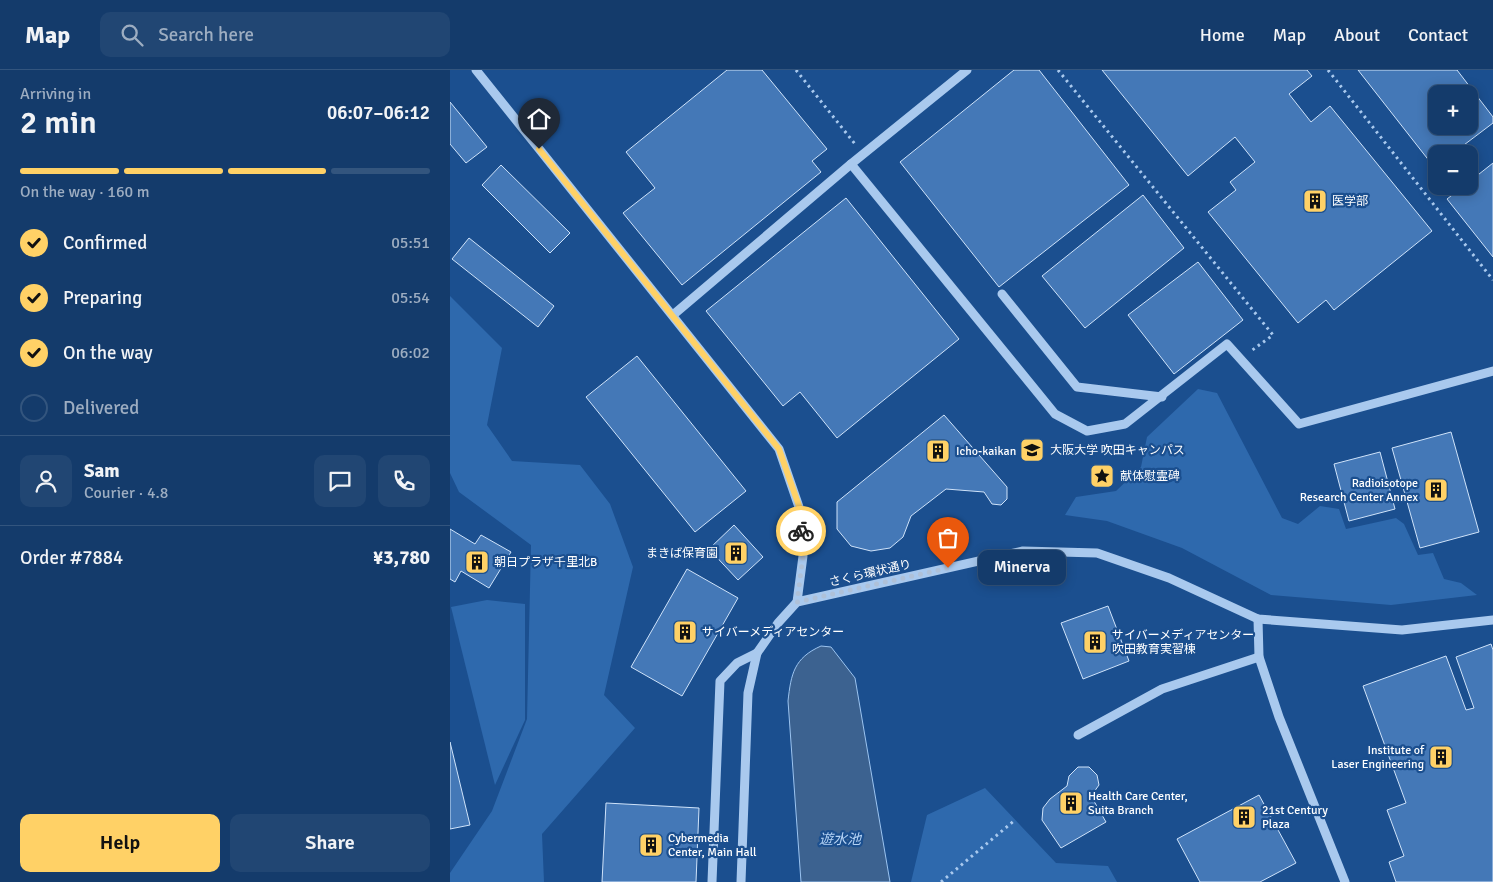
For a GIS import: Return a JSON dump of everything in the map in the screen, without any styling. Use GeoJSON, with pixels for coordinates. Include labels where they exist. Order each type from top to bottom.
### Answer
{"type":"FeatureCollection","features":[{"type":"Feature","properties":{"kind":"lane"},"geometry":{"type":"LineString","coordinates":[[476,70],[673,314],[779,449],[799,506],[803,556],[797,602],[778,623],[757,653],[748,693],[741,882]]}},
{"type":"Feature","properties":{"kind":"lane"},"geometry":{"type":"LineString","coordinates":[[673,314],[966,70]]}},
{"type":"Feature","properties":{"kind":"lane"},"geometry":{"type":"LineString","coordinates":[[851,164],[1055,414],[1087,430],[1125,424],[1227,344],[1299,424],[1493,371]]}},
{"type":"Feature","properties":{"kind":"lane"},"geometry":{"type":"LineString","coordinates":[[1002,294],[1077,388],[1162,396]]}},
{"type":"Feature","properties":{"kind":"lane","name":"さくら環状通り"},"geometry":{"type":"LineString","coordinates":[[797,602],[1023,551],[1097,553],[1169,578],[1258,619]]}},
{"type":"Feature","properties":{"kind":"lane"},"geometry":{"type":"LineString","coordinates":[[1345,882],[1279,717],[1259,658],[1258,619],[1402,630],[1493,620]]}},
{"type":"Feature","properties":{"kind":"lane"},"geometry":{"type":"LineString","coordinates":[[712,882],[720,681],[737,663],[757,653]]}},
{"type":"Feature","properties":{"kind":"lane"},"geometry":{"type":"LineString","coordinates":[[1078,735],[1162,689],[1259,658]]}},
{"type":"Feature","properties":{"kind":"path"},"geometry":{"type":"LineString","coordinates":[[796,70],[863,154]]}},
{"type":"Feature","properties":{"kind":"path"},"geometry":{"type":"LineString","coordinates":[[1058,70],[1273,334],[1241,359]]}},
{"type":"Feature","properties":{"kind":"path"},"geometry":{"type":"LineString","coordinates":[[1328,70],[1493,280]]}},
{"type":"Feature","properties":{"kind":"path"},"geometry":{"type":"LineString","coordinates":[[941,882],[1015,820]]}},
{"type":"Feature","properties":{"kind":"shaded area"},"geometry":{"type":"Polygon","coordinates":[[[450,296],[502,348],[487,425],[512,461],[580,465],[610,504],[633,567],[604,695],[635,728],[542,834],[544,882],[450,882],[450,873],[492,811],[527,719],[531,545],[459,492],[450,473],[450,296]]]}},
{"type":"Feature","properties":{"kind":"shaded area"},"geometry":{"type":"Polygon","coordinates":[[[1198,389],[1217,393],[1282,518],[1298,524],[1320,506],[1339,509],[1346,529],[1396,518],[1404,524],[1418,555],[1433,553],[1444,579],[1461,583],[1477,595],[1391,605],[1271,595],[1182,548],[1107,521],[1065,515],[1076,497],[1116,491],[1141,467],[1147,437],[1198,389]]]}},
{"type":"Feature","properties":{"kind":"shaded area"},"geometry":{"type":"Polygon","coordinates":[[[487,600],[525,604],[525,720],[495,785],[451,607],[487,600]]]}},
{"type":"Feature","properties":{"kind":"shaded area"},"geometry":{"type":"Polygon","coordinates":[[[985,788],[1056,863],[1108,866],[1117,882],[911,882],[927,815],[985,788]]]}},
{"type":"Feature","properties":{"kind":"water","name":"遊水池"},"geometry":{"type":"Polygon","coordinates":[[[821,646],[831,647],[855,678],[890,882],[801,882],[788,701],[793,675],[799,662],[821,646]]]}},
{"type":"Feature","properties":{"kind":"building"},"geometry":{"type":"Polygon","coordinates":[[[727,70],[762,70],[827,149],[812,161],[821,172],[682,285],[623,213],[655,188],[626,152],[727,70]]]}},
{"type":"Feature","properties":{"kind":"building"},"geometry":{"type":"Polygon","coordinates":[[[1014,70],[1039,70],[1129,185],[999,287],[900,162],[1014,70]]]}},
{"type":"Feature","properties":{"kind":"building","name":"医学部"},"geometry":{"type":"Polygon","coordinates":[[[1102,70],[1307,70],[1312,76],[1289,94],[1311,122],[1330,106],[1432,231],[1334,310],[1326,300],[1298,323],[1208,212],[1236,190],[1230,182],[1255,162],[1235,137],[1188,176],[1102,70]]]}},
{"type":"Feature","properties":{"kind":"building"},"geometry":{"type":"Polygon","coordinates":[[[1358,70],[1457,70],[1468,85],[1428,85],[1428,135],[1477,135],[1464,145],[1428,145],[1428,159],[1358,70]]]}},
{"type":"Feature","properties":{"kind":"building"},"geometry":{"type":"Polygon","coordinates":[[[1478,97],[1493,117],[1493,123],[1478,134],[1478,97]]]}},
{"type":"Feature","properties":{"kind":"building"},"geometry":{"type":"Polygon","coordinates":[[[450,102],[487,147],[466,163],[450,144],[450,102]]]}},
{"type":"Feature","properties":{"kind":"building"},"geometry":{"type":"Polygon","coordinates":[[[1493,163],[1493,257],[1447,199],[1452,195],[1478,195],[1478,175],[1493,163]]]}},
{"type":"Feature","properties":{"kind":"building"},"geometry":{"type":"Polygon","coordinates":[[[501,165],[570,233],[550,253],[482,185],[501,165]]]}},
{"type":"Feature","properties":{"kind":"building"},"geometry":{"type":"Polygon","coordinates":[[[1143,195],[1184,248],[1085,328],[1042,276],[1143,195]]]}},
{"type":"Feature","properties":{"kind":"building"},"geometry":{"type":"Polygon","coordinates":[[[846,198],[959,339],[837,438],[800,392],[783,406],[706,311],[846,198]]]}},
{"type":"Feature","properties":{"kind":"building"},"geometry":{"type":"Polygon","coordinates":[[[469,238],[554,306],[538,327],[452,259],[469,238]]]}},
{"type":"Feature","properties":{"kind":"building"},"geometry":{"type":"Polygon","coordinates":[[[1198,262],[1243,320],[1174,374],[1128,315],[1198,262]]]}},
{"type":"Feature","properties":{"kind":"building"},"geometry":{"type":"Polygon","coordinates":[[[637,356],[746,491],[695,532],[586,397],[637,356]]]}},
{"type":"Feature","properties":{"kind":"building","name":"Icho-kaikan"},"geometry":{"type":"Polygon","coordinates":[[[944,415],[1007,487],[1007,499],[1001,505],[992,504],[984,492],[946,489],[911,516],[903,537],[890,548],[871,551],[851,546],[837,529],[837,502],[944,415]]]}},
{"type":"Feature","properties":{"kind":"building","name":"Radioisotope Research Center Annex"},"geometry":{"type":"Polygon","coordinates":[[[1451,432],[1479,532],[1420,548],[1392,448],[1451,432]]]}},
{"type":"Feature","properties":{"kind":"building"},"geometry":{"type":"Polygon","coordinates":[[[1380,452],[1395,509],[1349,521],[1334,464],[1380,452]]]}},
{"type":"Feature","properties":{"kind":"building","name":"まきば保育園"},"geometry":{"type":"Polygon","coordinates":[[[734,525],[763,557],[738,580],[709,549],[734,525]]]}},
{"type":"Feature","properties":{"kind":"building","name":"朝日プラザ千里北B"},"geometry":{"type":"Polygon","coordinates":[[[450,529],[475,544],[481,535],[511,552],[489,588],[461,571],[455,582],[450,579],[450,529]]]}},
{"type":"Feature","properties":{"kind":"building","name":"サイバーメディアセンター"},"geometry":{"type":"Polygon","coordinates":[[[687,569],[738,598],[682,696],[631,667],[687,569]]]}},
{"type":"Feature","properties":{"kind":"building","name":"サイバーメディアセンター 吹田教育実習棟"},"geometry":{"type":"Polygon","coordinates":[[[1108,606],[1129,661],[1083,679],[1061,623],[1108,606]]]}},
{"type":"Feature","properties":{"kind":"building","name":"Institute of Laser Engineering"},"geometry":{"type":"Polygon","coordinates":[[[1491,644],[1493,650],[1493,882],[1396,882],[1389,862],[1404,856],[1387,810],[1406,803],[1363,686],[1446,656],[1466,710],[1474,708],[1456,657],[1491,644]]]}},
{"type":"Feature","properties":{"kind":"building"},"geometry":{"type":"Polygon","coordinates":[[[450,742],[470,825],[450,829],[450,742]]]}},
{"type":"Feature","properties":{"kind":"building","name":"Health Care Center, Suita Branch"},"geometry":{"type":"Polygon","coordinates":[[[1078,767],[1089,767],[1097,775],[1099,785],[1091,796],[1106,822],[1061,848],[1042,820],[1043,808],[1050,799],[1067,786],[1069,776],[1078,767]]]}},
{"type":"Feature","properties":{"kind":"building","name":"21st Century Plaza"},"geometry":{"type":"Polygon","coordinates":[[[1259,795],[1296,863],[1260,882],[1200,882],[1177,839],[1259,795]]]}},
{"type":"Feature","properties":{"kind":"building","name":"Cybermedia Center, Main Hall"},"geometry":{"type":"Polygon","coordinates":[[[606,803],[699,808],[696,882],[602,882],[606,803]]]}},
{"type":"Feature","properties":{"kind":"way so far"},"geometry":{"type":"LineString","coordinates":[[801,531],[803,556],[797,602],[948,568]]}},
{"type":"Feature","properties":{"kind":"place","name":"医学部"},"geometry":{"type":"Point","coordinates":[1315,201]}},
{"type":"Feature","properties":{"kind":"place","name":"大阪大学 吹田キャンパス"},"geometry":{"type":"Point","coordinates":[1032,450]}},
{"type":"Feature","properties":{"kind":"place","name":"Icho-kaikan"},"geometry":{"type":"Point","coordinates":[938,451]}},
{"type":"Feature","properties":{"kind":"place","name":"献体慰霊碑"},"geometry":{"type":"Point","coordinates":[1102,476]}},
{"type":"Feature","properties":{"kind":"place","name":"Radioisotope Research Center Annex"},"geometry":{"type":"Point","coordinates":[1436,490]}},
{"type":"Feature","properties":{"kind":"place","name":"まきば保育園"},"geometry":{"type":"Point","coordinates":[736,553]}},
{"type":"Feature","properties":{"kind":"place","name":"朝日プラザ千里北B"},"geometry":{"type":"Point","coordinates":[477,562]}},
{"type":"Feature","properties":{"kind":"place","name":"Minerva"},"geometry":{"type":"Point","coordinates":[948,568]}},
{"type":"Feature","properties":{"kind":"place","name":"サイバーメディアセンター"},"geometry":{"type":"Point","coordinates":[685,632]}},
{"type":"Feature","properties":{"kind":"place","name":"サイバーメディアセンター 吹田教育実習棟"},"geometry":{"type":"Point","coordinates":[1095,642]}},
{"type":"Feature","properties":{"kind":"place","name":"Institute of Laser Engineering"},"geometry":{"type":"Point","coordinates":[1441,757]}},
{"type":"Feature","properties":{"kind":"place","name":"Health Care Center, Suita Branch"},"geometry":{"type":"Point","coordinates":[1071,803]}},
{"type":"Feature","properties":{"kind":"place","name":"21st Century Plaza"},"geometry":{"type":"Point","coordinates":[1244,817]}},
{"type":"Feature","properties":{"kind":"place","name":"Cybermedia Center, Main Hall"},"geometry":{"type":"Point","coordinates":[651,845]}},
{"type":"Feature","properties":{"kind":"route"},"geometry":{"type":"LineString","coordinates":[[539,149],[673,314],[779,449],[799,506],[801,531]]}}]}
